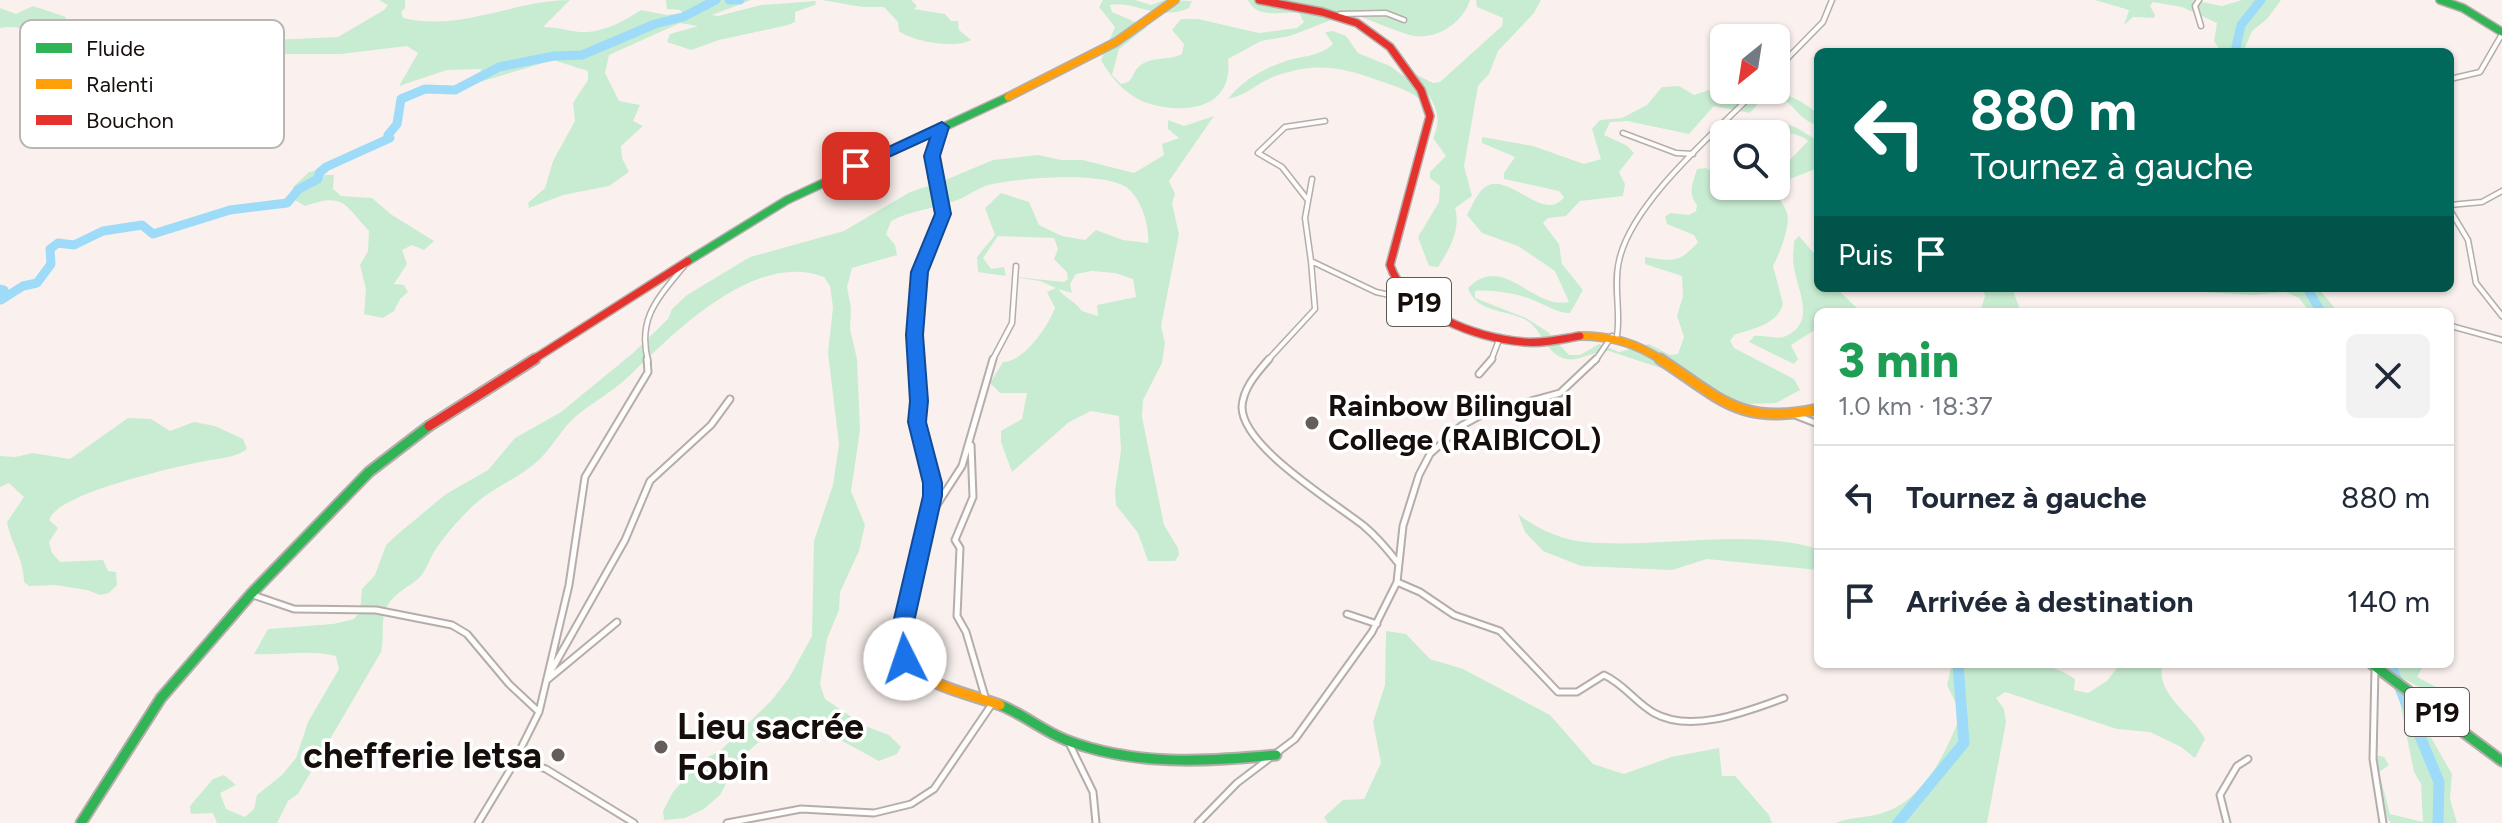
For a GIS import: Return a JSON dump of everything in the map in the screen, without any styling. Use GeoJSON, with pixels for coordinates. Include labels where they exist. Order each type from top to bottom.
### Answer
{"type":"FeatureCollection","features":[{"type":"Feature","properties":{"kind":"street"},"geometry":{"type":"LineString","coordinates":[[81,823],[161,698],[251,594],[369,472],[405,443],[527,366],[590,321],[787,200],[1080,63],[1145,25],[1175,0]]}},
{"type":"Feature","properties":{"kind":"street","name":"P19"},"geometry":{"type":"LineString","coordinates":[[1259,0],[1340,14],[1365,22],[1382,33],[1411,72],[1430,109],[1390,265],[1395,284],[1413,299],[1500,337],[1534,343],[1615,336]]}},
{"type":"Feature","properties":{"kind":"street"},"geometry":{"type":"LineString","coordinates":[[1790,56],[1823,22],[1832,0]]}},
{"type":"Feature","properties":{"kind":"street"},"geometry":{"type":"LineString","coordinates":[[2199,0],[2195,6],[2201,26]]}},
{"type":"Feature","properties":{"kind":"street"},"geometry":{"type":"LineString","coordinates":[[2440,0],[2463,8]]}},
{"type":"Feature","properties":{"kind":"street"},"geometry":{"type":"LineString","coordinates":[[2454,0],[2502,33],[2491,47],[2489,58],[2480,72],[2454,78]]}},
{"type":"Feature","properties":{"kind":"street"},"geometry":{"type":"LineString","coordinates":[[1340,14],[1386,13],[1404,20]]}},
{"type":"Feature","properties":{"kind":"street"},"geometry":{"type":"LineString","coordinates":[[2454,73],[2465,77]]}},
{"type":"Feature","properties":{"kind":"street"},"geometry":{"type":"LineString","coordinates":[[1198,823],[1237,783],[1276,755],[1305,728],[1377,624],[1397,582],[1403,526],[1419,475],[1430,454],[1461,426],[1481,415],[1560,393],[1593,363],[1615,336],[1621,320],[1618,288],[1620,254],[1639,218],[1694,154],[1743,104]]}},
{"type":"Feature","properties":{"kind":"street"},"geometry":{"type":"LineString","coordinates":[[1308,200],[1282,167],[1258,153],[1285,127],[1325,121]]}},
{"type":"Feature","properties":{"kind":"street"},"geometry":{"type":"LineString","coordinates":[[942,127],[932,156],[943,214],[921,264],[916,298],[917,422],[932,483],[927,519],[899,640],[901,652],[926,678],[941,687],[1026,716],[1069,742],[1152,758],[1197,762],[1276,755]]}},
{"type":"Feature","properties":{"kind":"street"},"geometry":{"type":"LineString","coordinates":[[1623,133],[1661,146],[1671,154],[1694,154]]}},
{"type":"Feature","properties":{"kind":"street"},"geometry":{"type":"LineString","coordinates":[[1312,179],[1305,218],[1315,309],[1293,331],[1243,395],[1242,417],[1255,437],[1317,494],[1368,529],[1398,563]]}},
{"type":"Feature","properties":{"kind":"street"},"geometry":{"type":"LineString","coordinates":[[2454,207],[2482,202],[2502,191]]}},
{"type":"Feature","properties":{"kind":"street"},"geometry":{"type":"LineString","coordinates":[[2454,215],[2468,240],[2476,283],[2502,316]]}},
{"type":"Feature","properties":{"kind":"street"},"geometry":{"type":"LineString","coordinates":[[1311,261],[1372,289],[1404,300],[1413,299]]}},
{"type":"Feature","properties":{"kind":"street"},"geometry":{"type":"LineString","coordinates":[[478,823],[539,712],[569,585],[585,477],[648,372],[650,361],[643,343],[643,332],[664,292],[684,266]]}},
{"type":"Feature","properties":{"kind":"street"},"geometry":{"type":"LineString","coordinates":[[927,519],[962,466],[970,445],[994,354],[1012,323],[1016,266]]}},
{"type":"Feature","properties":{"kind":"street"},"geometry":{"type":"LineString","coordinates":[[2454,327],[2502,340]]}},
{"type":"Feature","properties":{"kind":"street"},"geometry":{"type":"LineString","coordinates":[[1615,336],[1650,351],[1718,400],[1740,412],[1765,417],[1814,410]]}},
{"type":"Feature","properties":{"kind":"street"},"geometry":{"type":"LineString","coordinates":[[1479,374],[1492,360],[1500,337]]}},
{"type":"Feature","properties":{"kind":"street"},"geometry":{"type":"LineString","coordinates":[[548,678],[625,540],[650,481],[711,425],[730,399]]}},
{"type":"Feature","properties":{"kind":"street"},"geometry":{"type":"LineString","coordinates":[[1794,415],[1814,422]]}},
{"type":"Feature","properties":{"kind":"street"},"geometry":{"type":"LineString","coordinates":[[970,445],[973,497],[955,540],[960,548],[957,616],[966,632],[989,702]]}},
{"type":"Feature","properties":{"kind":"street"},"geometry":{"type":"LineString","coordinates":[[1397,582],[1420,592],[1454,615],[1500,631],[1558,692],[1577,692],[1604,675],[1627,688],[1661,716],[1694,719],[1718,717],[1784,698]]}},
{"type":"Feature","properties":{"kind":"street"},"geometry":{"type":"LineString","coordinates":[[251,594],[294,609],[376,610],[452,625],[467,634],[509,684],[539,712]]}},
{"type":"Feature","properties":{"kind":"street"},"geometry":{"type":"LineString","coordinates":[[1347,614],[1377,624]]}},
{"type":"Feature","properties":{"kind":"street"},"geometry":{"type":"LineString","coordinates":[[548,678],[617,622]]}},
{"type":"Feature","properties":{"kind":"street"},"geometry":{"type":"LineString","coordinates":[[2373,668],[2373,759],[2383,823]]}},
{"type":"Feature","properties":{"kind":"street","name":"P19"},"geometry":{"type":"LineString","coordinates":[[2376,668],[2502,761]]}},
{"type":"Feature","properties":{"kind":"street"},"geometry":{"type":"LineString","coordinates":[[727,823],[801,809],[874,813],[911,804],[934,789],[989,702]]}},
{"type":"Feature","properties":{"kind":"street"},"geometry":{"type":"LineString","coordinates":[[1069,742],[1093,792],[1096,823]]}},
{"type":"Feature","properties":{"kind":"street"},"geometry":{"type":"LineString","coordinates":[[516,758],[546,769],[634,823]]}},
{"type":"Feature","properties":{"kind":"street"},"geometry":{"type":"LineString","coordinates":[[2227,823],[2220,795],[2237,766],[2248,759]]}},
{"type":"Feature","properties":{"kind":"green space"},"geometry":{"type":"Polygon","coordinates":[[[379,0],[405,0],[405,8],[401,12],[403,18],[445,21],[549,1],[570,0],[543,27],[583,32],[609,27],[641,10],[667,15],[682,13],[667,9],[666,0],[751,0],[712,15],[718,16],[761,5],[816,1],[815,5],[795,12],[795,22],[788,25],[719,40],[691,50],[667,42],[670,34],[698,26],[680,23],[609,55],[605,73],[619,101],[640,105],[633,121],[643,126],[621,146],[622,158],[629,172],[609,186],[563,195],[529,208],[528,203],[545,188],[553,161],[575,121],[573,103],[588,80],[588,71],[553,60],[473,84],[481,69],[447,70],[399,86],[418,53],[407,46],[341,54],[284,54],[284,39],[338,37],[388,5],[379,0]]]}},
{"type":"Feature","properties":{"kind":"green space"},"geometry":{"type":"Polygon","coordinates":[[[822,0],[911,0],[917,6],[914,9],[945,14],[951,21],[958,21],[959,30],[971,40],[955,44],[924,41],[899,31],[898,22],[884,7],[862,7],[822,0]]]}},
{"type":"Feature","properties":{"kind":"green space"},"geometry":{"type":"Polygon","coordinates":[[[1103,0],[1135,0],[1151,5],[1164,0],[1192,1],[1189,8],[1167,13],[1128,5],[1110,5],[1112,12],[1147,27],[1119,49],[1112,75],[1121,84],[1128,82],[1146,62],[1182,54],[1184,44],[1172,30],[1181,19],[1198,19],[1259,33],[1297,28],[1304,22],[1299,13],[1264,12],[1257,10],[1248,0],[1470,0],[1456,22],[1433,35],[1409,35],[1349,13],[1290,36],[1261,41],[1228,59],[1228,76],[1215,98],[1191,108],[1177,108],[1140,100],[1120,86],[1105,67],[1101,60],[1115,27],[1099,7],[1103,0]]]}},
{"type":"Feature","properties":{"kind":"green space"},"geometry":{"type":"Polygon","coordinates":[[[1476,0],[1541,0],[1534,13],[1498,51],[1489,74],[1478,86],[1464,166],[1472,196],[1455,208],[1457,224],[1450,246],[1438,267],[1429,266],[1418,237],[1439,202],[1440,186],[1430,178],[1430,172],[1446,156],[1433,138],[1437,120],[1434,104],[1413,73],[1433,83],[1440,82],[1502,26],[1503,18],[1477,7],[1476,0]]]}},
{"type":"Feature","properties":{"kind":"green space"},"geometry":{"type":"Polygon","coordinates":[[[2095,0],[2192,0],[2222,6],[2242,0],[2281,0],[2267,19],[2252,31],[2245,48],[2218,48],[2214,41],[2217,23],[2182,7],[2153,2],[2150,6],[2154,18],[2133,17],[2124,25],[2129,10],[2095,0]]]}},
{"type":"Feature","properties":{"kind":"green space"},"geometry":{"type":"Polygon","coordinates":[[[33,6],[66,17],[65,20],[20,20],[20,29],[0,28],[0,8],[16,14],[33,6]]]}},
{"type":"Feature","properties":{"kind":"green space"},"geometry":{"type":"Polygon","coordinates":[[[1333,31],[1346,36],[1358,53],[1390,66],[1419,87],[1420,99],[1401,88],[1366,76],[1318,67],[1278,75],[1228,99],[1240,86],[1261,72],[1328,48],[1333,44],[1325,32],[1333,31]]]}},
{"type":"Feature","properties":{"kind":"green space"},"geometry":{"type":"Polygon","coordinates":[[[1679,86],[1694,95],[1710,90],[1710,104],[1758,104],[1750,113],[1714,106],[1689,134],[1627,121],[1610,122],[1604,135],[1626,145],[1634,153],[1619,172],[1625,184],[1623,196],[1580,201],[1566,216],[1548,218],[1543,223],[1559,244],[1562,264],[1583,290],[1570,313],[1505,292],[1475,291],[1475,298],[1526,318],[1548,332],[1569,355],[1580,355],[1599,344],[1619,352],[1649,344],[1670,355],[1678,354],[1684,337],[1677,316],[1683,296],[1682,276],[1645,264],[1645,257],[1675,259],[1698,242],[1694,235],[1667,224],[1665,217],[1670,213],[1689,215],[1696,211],[1693,183],[1697,169],[1706,168],[1710,170],[1710,200],[1780,200],[1788,218],[1784,240],[1773,266],[1783,304],[1780,311],[1770,321],[1734,335],[1730,341],[1734,348],[1794,379],[1800,390],[1776,403],[1725,405],[1688,377],[1609,351],[1566,359],[1553,352],[1532,324],[1518,316],[1484,306],[1477,302],[1468,288],[1481,279],[1494,276],[1543,298],[1569,302],[1555,271],[1518,246],[1482,233],[1467,215],[1481,191],[1493,184],[1514,189],[1546,205],[1555,204],[1564,197],[1559,191],[1504,179],[1504,173],[1515,157],[1482,143],[1482,137],[1533,146],[1584,164],[1601,159],[1592,129],[1600,120],[1622,118],[1647,105],[1662,87],[1679,86]]]}},
{"type":"Feature","properties":{"kind":"green space"},"geometry":{"type":"Polygon","coordinates":[[[1790,97],[1814,111],[1814,124],[1789,104],[1790,97]]]}},
{"type":"Feature","properties":{"kind":"green space"},"geometry":{"type":"Polygon","coordinates":[[[1214,116],[1169,181],[1175,194],[1172,203],[1179,234],[1161,326],[1165,343],[1162,363],[1143,400],[1142,417],[1164,525],[1178,548],[1179,555],[1175,561],[1148,561],[1138,533],[1116,505],[1121,450],[1119,416],[1091,411],[1069,422],[1012,472],[1001,442],[1001,431],[1022,419],[1027,393],[1000,393],[990,383],[1003,362],[1027,350],[1041,333],[1055,308],[1047,292],[1056,288],[1040,281],[978,272],[977,257],[995,235],[985,208],[1001,193],[1029,202],[1039,225],[1062,236],[1085,240],[1096,230],[1123,240],[1148,243],[1143,213],[1126,187],[1079,177],[1038,178],[988,185],[955,201],[891,221],[886,234],[895,245],[897,255],[852,268],[847,287],[851,308],[850,329],[857,359],[860,430],[851,491],[865,525],[859,551],[840,592],[839,610],[827,639],[820,684],[825,699],[865,726],[889,735],[901,747],[897,754],[879,761],[811,724],[772,731],[740,758],[720,795],[704,809],[685,818],[664,820],[663,811],[673,792],[700,761],[720,751],[771,701],[789,678],[812,636],[814,541],[833,485],[839,444],[828,353],[833,307],[830,286],[824,277],[797,272],[770,275],[743,285],[691,319],[621,383],[574,418],[532,466],[481,499],[463,516],[438,546],[415,582],[390,601],[384,616],[381,652],[298,794],[288,801],[277,823],[217,823],[213,813],[191,814],[190,806],[213,779],[224,775],[236,785],[220,793],[226,809],[245,817],[254,809],[257,795],[282,775],[296,758],[308,722],[339,669],[336,656],[326,654],[254,654],[268,629],[333,624],[354,619],[360,612],[362,589],[375,575],[386,545],[446,494],[488,470],[515,438],[561,412],[633,353],[668,319],[672,309],[687,295],[750,257],[844,231],[910,192],[993,160],[1038,155],[1061,160],[1083,160],[1134,173],[1164,155],[1162,144],[1179,138],[1168,129],[1168,120],[1184,126],[1214,116]],[[998,236],[983,258],[991,269],[1004,267],[1006,276],[1064,282],[1068,279],[1067,272],[1054,259],[1058,249],[1054,238],[998,236]],[[1092,271],[1076,274],[1070,284],[1072,293],[1058,289],[1082,311],[1098,316],[1097,305],[1136,297],[1133,279],[1115,273],[1092,271]]]}},
{"type":"Feature","properties":{"kind":"green space"},"geometry":{"type":"Polygon","coordinates":[[[1790,126],[1814,138],[1814,170],[1790,179],[1790,160],[1808,141],[1790,134],[1790,126]]]}},
{"type":"Feature","properties":{"kind":"green space"},"geometry":{"type":"Polygon","coordinates":[[[320,170],[324,175],[334,175],[333,189],[341,196],[372,198],[392,215],[434,241],[424,250],[412,245],[402,250],[407,264],[394,284],[404,285],[408,292],[394,311],[383,318],[364,314],[366,289],[360,265],[368,251],[369,231],[342,203],[328,200],[305,206],[293,199],[293,187],[309,172],[320,170]]]}},
{"type":"Feature","properties":{"kind":"green space"},"geometry":{"type":"Polygon","coordinates":[[[1799,236],[1814,253],[1814,292],[1840,292],[1857,308],[1814,308],[1814,331],[1791,345],[1798,359],[1794,364],[1749,342],[1754,336],[1786,336],[1801,323],[1803,305],[1793,261],[1794,241],[1799,236]]]}},
{"type":"Feature","properties":{"kind":"green space"},"geometry":{"type":"Polygon","coordinates":[[[1984,292],[2014,292],[2020,308],[1981,308],[1984,292]]]}},
{"type":"Feature","properties":{"kind":"green space"},"geometry":{"type":"Polygon","coordinates":[[[2202,292],[2286,292],[2253,295],[2202,292]]]}},
{"type":"Feature","properties":{"kind":"green space"},"geometry":{"type":"Polygon","coordinates":[[[2286,292],[2321,292],[2335,308],[2307,308],[2299,298],[2286,292]]]}},
{"type":"Feature","properties":{"kind":"green space"},"geometry":{"type":"Polygon","coordinates":[[[128,418],[151,419],[170,431],[194,422],[215,426],[243,439],[247,449],[232,456],[170,469],[94,491],[57,510],[49,520],[58,528],[49,542],[52,553],[60,562],[103,560],[108,571],[116,572],[117,585],[109,593],[100,595],[55,585],[29,586],[24,582],[22,566],[7,522],[24,497],[9,483],[0,487],[0,456],[33,453],[70,459],[128,418]]]}},
{"type":"Feature","properties":{"kind":"green space"},"geometry":{"type":"Polygon","coordinates":[[[1518,514],[1549,532],[1585,542],[1732,539],[1790,543],[1814,548],[1814,570],[1707,559],[1672,570],[1581,566],[1543,551],[1525,532],[1518,514]]]}},
{"type":"Feature","properties":{"kind":"green space"},"geometry":{"type":"Polygon","coordinates":[[[1386,631],[1406,634],[1430,659],[1463,669],[1550,715],[1593,764],[1624,774],[1671,757],[1719,748],[1722,776],[1735,776],[1769,815],[1772,823],[1328,823],[1324,817],[1343,800],[1364,799],[1381,763],[1373,722],[1385,685],[1386,631]]]}},
{"type":"Feature","properties":{"kind":"green space"},"geometry":{"type":"Polygon","coordinates":[[[1951,668],[2052,668],[2075,679],[2074,690],[2088,693],[2107,681],[2117,668],[2162,668],[2164,686],[2205,739],[2195,758],[2181,747],[2150,732],[2117,729],[2005,692],[1996,698],[2004,709],[2006,722],[1987,823],[1836,823],[1895,808],[1920,788],[1940,760],[1961,714],[1947,685],[1951,668]]]}},
{"type":"Feature","properties":{"kind":"green space"},"geometry":{"type":"Polygon","coordinates":[[[2382,668],[2422,668],[2417,677],[2446,692],[2439,697],[2382,668]]]}},
{"type":"Feature","properties":{"kind":"green space"},"geometry":{"type":"Polygon","coordinates":[[[2398,693],[2425,708],[2417,713],[2452,774],[2450,799],[2457,823],[2391,823],[2379,808],[2376,755],[2384,757],[2389,765],[2379,772],[2390,814],[2423,822],[2421,784],[2414,772],[2398,693]]]}},
{"type":"Feature","properties":{"kind":"waterway"},"geometry":{"type":"LineString","coordinates":[[0,289],[4,290],[1,300],[23,286],[37,283],[51,264],[50,249],[58,243],[74,245],[103,231],[142,225],[153,234],[230,210],[287,203],[299,189],[318,179],[319,173],[326,167],[390,138],[388,135],[397,124],[401,99],[425,89],[455,90],[499,67],[554,56],[582,55],[655,24],[683,17],[716,0]]}},
{"type":"Feature","properties":{"kind":"waterway"},"geometry":{"type":"LineString","coordinates":[[729,0],[740,0]]}},
{"type":"Feature","properties":{"kind":"waterway"},"geometry":{"type":"LineString","coordinates":[[2236,48],[2241,25],[2261,0]]}},
{"type":"Feature","properties":{"kind":"waterway"},"geometry":{"type":"LineString","coordinates":[[2309,292],[2319,308]]}},
{"type":"Feature","properties":{"kind":"waterway"},"geometry":{"type":"LineString","coordinates":[[1898,823],[1964,743],[1958,668]]}},
{"type":"Feature","properties":{"kind":"waterway"},"geometry":{"type":"LineString","coordinates":[[2392,668],[2439,782],[2438,823]]}},
{"type":"Feature","properties":{"kind":"traffic: fast"},"geometry":{"type":"LineString","coordinates":[[2440,0],[2463,8],[2502,32]]}},
{"type":"Feature","properties":{"kind":"traffic: fast"},"geometry":{"type":"LineString","coordinates":[[688,261],[787,200],[1008,97]]}},
{"type":"Feature","properties":{"kind":"traffic: fast"},"geometry":{"type":"LineString","coordinates":[[81,823],[161,698],[251,594],[369,472],[429,426]]}},
{"type":"Feature","properties":{"kind":"traffic: fast"},"geometry":{"type":"LineString","coordinates":[[2377,668],[2502,761]]}},
{"type":"Feature","properties":{"kind":"traffic: fast"},"geometry":{"type":"LineString","coordinates":[[1000,705],[1066,740],[1117,754],[1170,760],[1276,755]]}},
{"type":"Feature","properties":{"kind":"traffic: slow"},"geometry":{"type":"LineString","coordinates":[[1008,97],[1116,42],[1175,0]]}},
{"type":"Feature","properties":{"kind":"traffic: slow"},"geometry":{"type":"LineString","coordinates":[[941,128],[932,156],[943,214],[919,272],[915,335],[919,401],[917,422],[932,483],[932,496],[902,621],[901,651],[907,663],[931,681],[1000,705]]}},
{"type":"Feature","properties":{"kind":"traffic: slow"},"geometry":{"type":"LineString","coordinates":[[1580,336],[1606,336],[1629,342],[1650,352],[1707,393],[1751,413],[1776,415],[1814,410]]}},
{"type":"Feature","properties":{"kind":"traffic: jam"},"geometry":{"type":"LineString","coordinates":[[1259,0],[1340,16],[1357,23],[1390,47],[1421,90],[1430,116],[1390,265],[1395,280],[1407,294],[1445,318],[1508,340],[1538,342],[1580,336]]}},
{"type":"Feature","properties":{"kind":"traffic: jam"},"geometry":{"type":"LineString","coordinates":[[429,426],[688,261]]}},
{"type":"Feature","properties":{"kind":"place","name":"Rainbow Bilingual College (RAIBICOL)"},"geometry":{"type":"Point","coordinates":[1312,423]}},
{"type":"Feature","properties":{"kind":"place","name":"Lieu sacrée Fobin"},"geometry":{"type":"Point","coordinates":[661,747]}},
{"type":"Feature","properties":{"kind":"place","name":"chefferie letsa"},"geometry":{"type":"Point","coordinates":[558,755]}},
{"type":"Feature","properties":{"kind":"route"},"geometry":{"type":"LineString","coordinates":[[856,166],[942,127],[932,156],[943,214],[921,264],[916,298],[917,422],[932,483],[932,496],[899,640],[905,659]]}}]}
